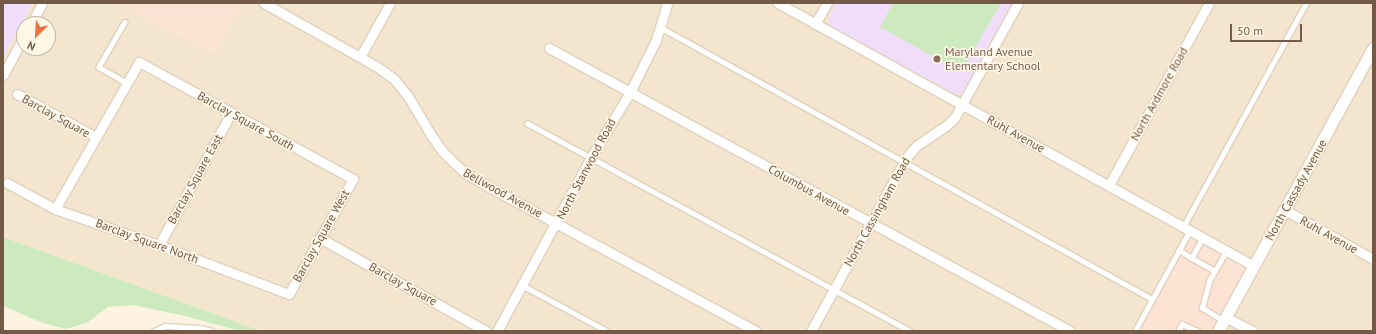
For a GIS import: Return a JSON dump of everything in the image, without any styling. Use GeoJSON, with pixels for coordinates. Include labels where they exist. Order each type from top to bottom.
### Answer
{"type":"FeatureCollection","features":[{"type":"Feature","properties":{"kind":"street"},"geometry":{"type":"LineString","coordinates":[[35,16],[42,3]]}},
{"type":"Feature","properties":{"kind":"street","name":"Bellwood Avenue"},"geometry":{"type":"LineString","coordinates":[[264,3],[360,57],[394,79],[408,96],[431,135],[457,166],[486,185],[756,331]]}},
{"type":"Feature","properties":{"kind":"street"},"geometry":{"type":"LineString","coordinates":[[360,57],[390,3]]}},
{"type":"Feature","properties":{"kind":"street","name":"North Stanwood Road"},"geometry":{"type":"LineString","coordinates":[[496,331],[557,223],[591,158],[630,92],[656,40],[667,3]]}},
{"type":"Feature","properties":{"kind":"street","name":"Ruhl Avenue"},"geometry":{"type":"LineString","coordinates":[[778,3],[1254,266]]}},
{"type":"Feature","properties":{"kind":"street"},"geometry":{"type":"LineString","coordinates":[[815,24],[827,3]]}},
{"type":"Feature","properties":{"kind":"street","name":"North Cassingham Road"},"geometry":{"type":"LineString","coordinates":[[811,331],[904,161],[916,146],[947,124],[962,105],[1018,3]]}},
{"type":"Feature","properties":{"kind":"street","name":"North Ardmore Road"},"geometry":{"type":"LineString","coordinates":[[1108,185],[1209,3]]}},
{"type":"Feature","properties":{"kind":"street","name":"Columbus Avenue"},"geometry":{"type":"LineString","coordinates":[[549,48],[1070,331]]}},
{"type":"Feature","properties":{"kind":"street","name":"North Cassady Avenue"},"geometry":{"type":"LineString","coordinates":[[1218,331],[1373,48]]}},
{"type":"Feature","properties":{"kind":"street"},"geometry":{"type":"LineString","coordinates":[[3,75],[16,51]]}},
{"type":"Feature","properties":{"kind":"street","name":"Barclay Square"},"geometry":{"type":"LineString","coordinates":[[55,209],[139,62]]}},
{"type":"Feature","properties":{"kind":"street","name":"Barclay Square South"},"geometry":{"type":"LineString","coordinates":[[139,62],[353,179]]}},
{"type":"Feature","properties":{"kind":"street","name":"Barclay Square"},"geometry":{"type":"LineString","coordinates":[[17,94],[96,137]]}},
{"type":"Feature","properties":{"kind":"street","name":"Barclay Square East"},"geometry":{"type":"LineString","coordinates":[[159,245],[231,113]]}},
{"type":"Feature","properties":{"kind":"street","name":"Barclay Square West"},"geometry":{"type":"LineString","coordinates":[[289,294],[353,179]]}},
{"type":"Feature","properties":{"kind":"street","name":"Barclay Square North"},"geometry":{"type":"LineString","coordinates":[[7,183],[55,209],[159,245],[289,294]]}},
{"type":"Feature","properties":{"kind":"street","name":"Ruhl Avenue"},"geometry":{"type":"LineString","coordinates":[[1285,210],[1373,260]]}},
{"type":"Feature","properties":{"kind":"street","name":"Barclay Square"},"geometry":{"type":"LineString","coordinates":[[320,238],[486,331]]}},
{"type":"Feature","properties":{"kind":"street"},"geometry":{"type":"LineString","coordinates":[[1224,319],[1253,331]]}},
{"type":"Feature","properties":{"kind":"lane"},"geometry":{"type":"LineString","coordinates":[[1135,331],[1179,250],[1186,228],[1306,3]]}},
{"type":"Feature","properties":{"kind":"lane"},"geometry":{"type":"LineString","coordinates":[[125,22],[100,67],[127,83]]}},
{"type":"Feature","properties":{"kind":"lane"},"geometry":{"type":"LineString","coordinates":[[660,26],[1152,299]]}},
{"type":"Feature","properties":{"kind":"lane"},"geometry":{"type":"LineString","coordinates":[[527,123],[910,331]]}},
{"type":"Feature","properties":{"kind":"lane"},"geometry":{"type":"LineString","coordinates":[[1192,258],[1203,238]]}},
{"type":"Feature","properties":{"kind":"lane"},"geometry":{"type":"LineString","coordinates":[[1179,250],[1215,271]]}},
{"type":"Feature","properties":{"kind":"lane"},"geometry":{"type":"LineString","coordinates":[[1224,319],[1202,308],[1209,281],[1226,251]]}},
{"type":"Feature","properties":{"kind":"lane"},"geometry":{"type":"LineString","coordinates":[[522,284],[607,331]]}},
{"type":"Feature","properties":{"kind":"lane"},"geometry":{"type":"LineString","coordinates":[[1178,331],[1182,324],[1198,331]]}},
{"type":"Feature","properties":{"kind":"lane"},"geometry":{"type":"LineString","coordinates":[[154,331],[165,326],[201,328],[212,331]]}},
{"type":"Feature","properties":{"kind":"shaded area"},"geometry":{"type":"Polygon","coordinates":[[[3,3],[33,3],[26,16],[16,16],[16,34],[3,57],[3,3]]]}},
{"type":"Feature","properties":{"kind":"shaded area"},"geometry":{"type":"Polygon","coordinates":[[[33,3],[120,3],[213,53],[242,3],[836,3],[828,18],[964,92],[1012,3],[1373,3],[1373,331],[1220,331],[1188,229],[1132,331],[262,331],[3,237],[3,57],[16,34],[16,56],[56,56],[56,16],[26,16],[33,3]]]}},
{"type":"Feature","properties":{"kind":"shaded area"},"geometry":{"type":"Polygon","coordinates":[[[120,3],[242,3],[213,53],[120,3]]]}},
{"type":"Feature","properties":{"kind":"shaded area","name":"Maryland Avenue Elementary School"},"geometry":{"type":"Polygon","coordinates":[[[836,3],[1012,3],[964,92],[957,95],[830,26],[828,18],[836,3]]]}},
{"type":"Feature","properties":{"kind":"shaded area"},"geometry":{"type":"Polygon","coordinates":[[[1188,229],[1255,267],[1220,331],[1132,331],[1188,229]]]}},
{"type":"Feature","properties":{"kind":"green space"},"geometry":{"type":"Polygon","coordinates":[[[893,3],[1001,3],[961,72],[880,27],[893,3]]]}},
{"type":"Feature","properties":{"kind":"green space"},"geometry":{"type":"Polygon","coordinates":[[[3,237],[256,329],[255,331],[240,331],[185,316],[133,305],[108,307],[88,322],[66,329],[43,323],[3,306],[3,237]]]}},
{"type":"Feature","properties":{"kind":"place","name":"Maryland Avenue Elementary School"},"geometry":{"type":"Point","coordinates":[937,59]}}]}
